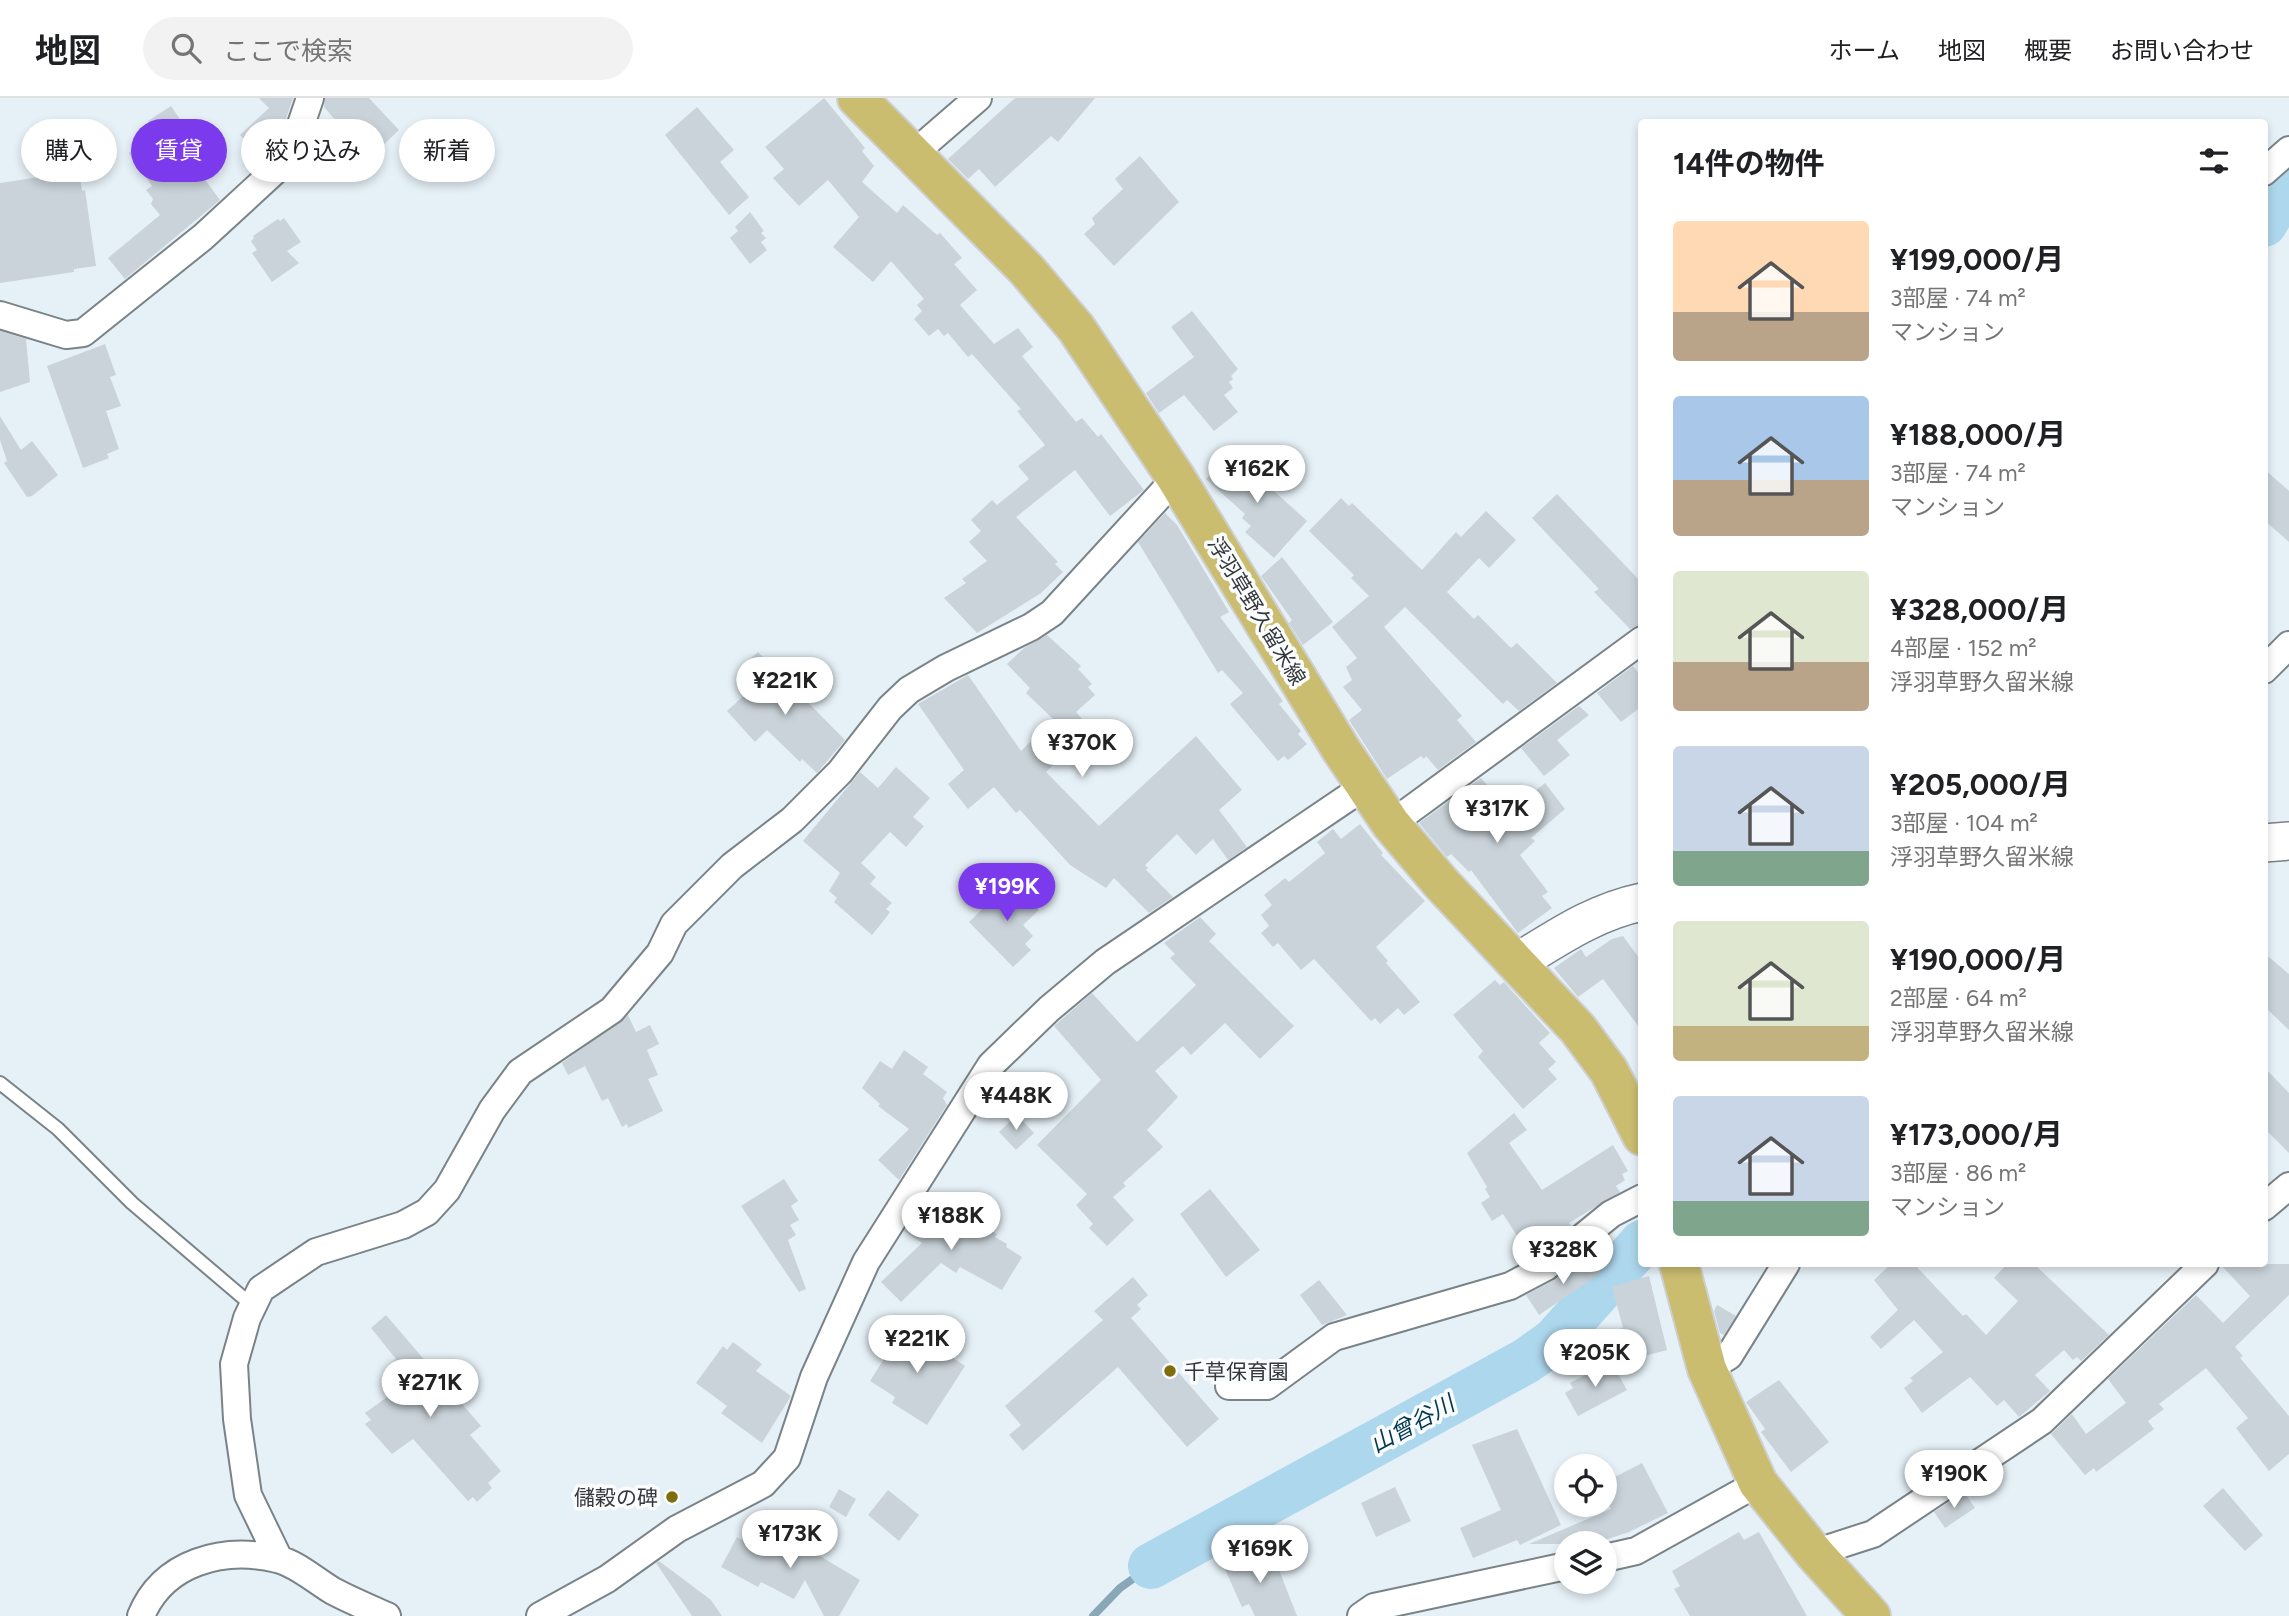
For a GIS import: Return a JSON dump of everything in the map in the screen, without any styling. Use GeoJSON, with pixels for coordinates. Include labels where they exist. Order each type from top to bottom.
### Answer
{"type":"FeatureCollection","features":[{"type":"Feature","properties":{"kind":"main road","name":"浮羽草野久留米線"},"geometry":{"type":"LineString","coordinates":[[857,98],[1026,269],[1076,328],[1176,478],[1391,824],[1578,1029],[1609,1071],[1638,1128]]}},
{"type":"Feature","properties":{"kind":"main road"},"geometry":{"type":"LineString","coordinates":[[1680,1267],[1707,1368],[1758,1483],[1814,1553],[1871,1616]]}},
{"type":"Feature","properties":{"kind":"street"},"geometry":{"type":"LineString","coordinates":[[0,315],[66,335],[83,333],[203,237],[290,158],[310,98]]}},
{"type":"Feature","properties":{"kind":"street"},"geometry":{"type":"LineString","coordinates":[[912,155],[978,98]]}},
{"type":"Feature","properties":{"kind":"street"},"geometry":{"type":"LineString","coordinates":[[2268,168],[2289,150]]}},
{"type":"Feature","properties":{"kind":"street"},"geometry":{"type":"LineString","coordinates":[[279,1559],[248,1495],[237,1419],[234,1364],[247,1318],[255,1307],[261,1289],[316,1252],[403,1225],[427,1212],[447,1190],[492,1110],[520,1072],[612,1010],[660,953],[674,924],[732,866],[792,820],[840,772],[890,708],[909,690],[946,668],[1031,627],[1052,613],[1176,478]]}},
{"type":"Feature","properties":{"kind":"street"},"geometry":{"type":"LineString","coordinates":[[1391,824],[1638,643]]}},
{"type":"Feature","properties":{"kind":"street"},"geometry":{"type":"LineString","coordinates":[[2268,666],[2289,645]]}},
{"type":"Feature","properties":{"kind":"street"},"geometry":{"type":"LineString","coordinates":[[540,1616],[607,1579],[677,1529],[763,1484],[787,1458],[814,1377],[866,1262],[991,1065],[1049,1009],[1105,962],[1365,786]]}},
{"type":"Feature","properties":{"kind":"street"},"geometry":{"type":"LineString","coordinates":[[2268,843],[2289,841]]}},
{"type":"Feature","properties":{"kind":"street"},"geometry":{"type":"LineString","coordinates":[[1516,963],[1583,921],[1615,907],[1638,902]]}},
{"type":"Feature","properties":{"kind":"street"},"geometry":{"type":"LineString","coordinates":[[2268,1204],[2289,1186]]}},
{"type":"Feature","properties":{"kind":"street"},"geometry":{"type":"LineString","coordinates":[[1229,1386],[1267,1386],[1334,1337],[1510,1286],[1546,1267],[1611,1214],[1638,1200]]}},
{"type":"Feature","properties":{"kind":"street"},"geometry":{"type":"LineString","coordinates":[[1707,1368],[1729,1356],[1784,1267]]}},
{"type":"Feature","properties":{"kind":"street"},"geometry":{"type":"LineString","coordinates":[[1814,1553],[1873,1534],[2042,1421],[2202,1267]]}},
{"type":"Feature","properties":{"kind":"street"},"geometry":{"type":"LineString","coordinates":[[1617,1555],[1636,1551],[1758,1483]]}},
{"type":"Feature","properties":{"kind":"street"},"geometry":{"type":"LineString","coordinates":[[141,1616],[148,1598],[165,1581],[192,1563],[224,1553],[279,1559],[337,1593],[387,1616]]}},
{"type":"Feature","properties":{"kind":"street"},"geometry":{"type":"LineString","coordinates":[[1361,1616],[1374,1607],[1554,1569]]}},
{"type":"Feature","properties":{"kind":"lane"},"geometry":{"type":"LineString","coordinates":[[0,1083],[58,1129],[132,1203],[255,1307]]}},
{"type":"Feature","properties":{"kind":"building"},"geometry":{"type":"Polygon","coordinates":[[[259,98],[293,98],[286,119],[257,119],[269,108],[259,98]]]}},
{"type":"Feature","properties":{"kind":"building"},"geometry":{"type":"Polygon","coordinates":[[[325,98],[369,98],[399,130],[385,143],[385,119],[334,119],[324,107],[325,98]]]}},
{"type":"Feature","properties":{"kind":"building"},"geometry":{"type":"Polygon","coordinates":[[[824,98],[865,148],[862,151],[874,166],[862,182],[897,213],[903,205],[937,235],[940,233],[962,258],[954,264],[977,290],[960,305],[994,344],[1018,328],[1033,347],[1022,356],[1076,422],[1082,418],[1098,437],[1101,434],[1144,490],[1110,516],[1075,470],[1016,517],[1058,562],[1055,564],[1063,572],[1041,593],[977,633],[944,598],[966,583],[962,579],[987,561],[969,542],[981,531],[971,520],[992,500],[997,505],[1029,479],[1018,466],[1045,445],[1017,411],[1021,409],[972,354],[968,357],[948,333],[944,336],[938,329],[929,336],[914,319],[922,311],[917,305],[924,299],[891,261],[873,282],[833,247],[859,217],[828,180],[799,206],[773,178],[784,169],[765,147],[824,98]]]}},
{"type":"Feature","properties":{"kind":"building"},"geometry":{"type":"Polygon","coordinates":[[[1015,98],[1095,98],[1058,142],[1051,136],[995,187],[979,169],[968,179],[948,159],[1015,98]]]}},
{"type":"Feature","properties":{"kind":"building"},"geometry":{"type":"Polygon","coordinates":[[[171,106],[180,119],[151,119],[171,106]]]}},
{"type":"Feature","properties":{"kind":"building"},"geometry":{"type":"Polygon","coordinates":[[[697,107],[734,150],[720,162],[749,197],[729,215],[665,135],[697,107]]]}},
{"type":"Feature","properties":{"kind":"building"},"geometry":{"type":"Polygon","coordinates":[[[1140,156],[1179,202],[1114,266],[1084,234],[1095,224],[1092,218],[1123,189],[1115,179],[1140,156]]]}},
{"type":"Feature","properties":{"kind":"building"},"geometry":{"type":"Polygon","coordinates":[[[21,180],[21,182],[81,182],[82,191],[85,190],[96,266],[0,283],[0,183],[21,180]]]}},
{"type":"Feature","properties":{"kind":"building"},"geometry":{"type":"Polygon","coordinates":[[[149,182],[207,182],[220,200],[125,279],[108,258],[160,215],[151,204],[153,199],[146,190],[152,186],[149,182]]]}},
{"type":"Feature","properties":{"kind":"building"},"geometry":{"type":"Polygon","coordinates":[[[750,212],[764,231],[761,233],[766,238],[761,242],[767,250],[750,264],[730,238],[738,231],[735,227],[750,212]]]}},
{"type":"Feature","properties":{"kind":"building"},"geometry":{"type":"Polygon","coordinates":[[[284,218],[301,242],[287,251],[299,263],[272,282],[252,253],[257,250],[251,241],[253,236],[278,219],[280,221],[284,218]]]}},
{"type":"Feature","properties":{"kind":"building"},"geometry":{"type":"Polygon","coordinates":[[[1192,311],[1238,369],[1229,382],[1233,388],[1224,395],[1238,412],[1214,431],[1184,395],[1159,413],[1146,393],[1194,357],[1171,327],[1192,311]]]}},
{"type":"Feature","properties":{"kind":"building"},"geometry":{"type":"Polygon","coordinates":[[[0,331],[26,339],[30,382],[0,392],[0,331]]]}},
{"type":"Feature","properties":{"kind":"building"},"geometry":{"type":"Polygon","coordinates":[[[105,344],[116,375],[110,377],[121,406],[106,411],[119,449],[107,454],[109,458],[83,468],[47,366],[105,344]]]}},
{"type":"Feature","properties":{"kind":"building"},"geometry":{"type":"Polygon","coordinates":[[[0,416],[21,450],[32,441],[58,475],[32,496],[27,497],[4,463],[7,461],[0,440],[0,416]]]}},
{"type":"Feature","properties":{"kind":"building"},"geometry":{"type":"Polygon","coordinates":[[[1231,452],[1307,521],[1274,558],[1245,532],[1251,526],[1242,518],[1245,514],[1206,479],[1231,452]]]}},
{"type":"Feature","properties":{"kind":"building"},"geometry":{"type":"Polygon","coordinates":[[[2268,473],[2289,491],[2289,542],[2268,524],[2268,473]]]}},
{"type":"Feature","properties":{"kind":"building"},"geometry":{"type":"Polygon","coordinates":[[[1557,494],[1638,579],[1638,626],[1630,629],[1594,592],[1599,589],[1532,518],[1557,494]]]}},
{"type":"Feature","properties":{"kind":"building"},"geometry":{"type":"Polygon","coordinates":[[[1341,498],[1349,506],[1352,503],[1422,570],[1456,532],[1461,537],[1486,511],[1516,540],[1489,568],[1479,558],[1447,592],[1474,619],[1478,615],[1511,648],[1517,643],[1557,683],[1519,711],[1507,700],[1503,704],[1405,607],[1384,627],[1462,716],[1457,720],[1476,742],[1438,770],[1426,756],[1424,759],[1421,756],[1387,779],[1349,720],[1362,710],[1343,687],[1352,680],[1346,667],[1357,658],[1332,627],[1369,596],[1351,578],[1354,575],[1309,531],[1341,498]]]}},
{"type":"Feature","properties":{"kind":"building"},"geometry":{"type":"Polygon","coordinates":[[[1165,513],[1177,525],[1229,612],[1220,617],[1283,701],[1279,704],[1301,731],[1298,734],[1307,744],[1288,760],[1284,756],[1278,761],[1230,704],[1243,693],[1222,670],[1218,673],[1138,542],[1165,513]]]}},
{"type":"Feature","properties":{"kind":"building"},"geometry":{"type":"Polygon","coordinates":[[[1282,557],[1333,622],[1303,645],[1289,623],[1292,620],[1261,576],[1282,557]]]}},
{"type":"Feature","properties":{"kind":"building"},"geometry":{"type":"Polygon","coordinates":[[[1047,635],[1081,666],[1078,669],[1092,684],[1088,687],[1095,695],[1076,712],[1090,728],[1046,772],[1099,826],[1196,736],[1242,790],[1219,810],[1247,847],[1228,860],[1213,839],[1196,855],[1177,834],[1145,865],[1148,868],[1146,870],[1173,897],[1149,913],[1114,878],[1106,888],[1070,865],[1020,810],[1016,813],[994,787],[968,809],[948,784],[964,770],[918,704],[968,675],[1021,751],[1053,719],[1026,693],[1030,688],[1007,664],[1024,648],[1047,635]]]}},
{"type":"Feature","properties":{"kind":"building"},"geometry":{"type":"Polygon","coordinates":[[[758,652],[845,740],[817,773],[802,759],[800,762],[767,730],[755,742],[727,711],[759,682],[743,665],[758,652]]]}},
{"type":"Feature","properties":{"kind":"building"},"geometry":{"type":"Polygon","coordinates":[[[1633,666],[1638,672],[1638,709],[1621,722],[1597,693],[1633,666]]]}},
{"type":"Feature","properties":{"kind":"building"},"geometry":{"type":"Polygon","coordinates":[[[1579,706],[1589,715],[1557,740],[1570,755],[1544,776],[1521,748],[1579,706]]]}},
{"type":"Feature","properties":{"kind":"building"},"geometry":{"type":"Polygon","coordinates":[[[896,767],[930,798],[913,817],[924,826],[906,847],[890,832],[861,863],[876,877],[870,884],[892,903],[886,909],[890,912],[872,935],[834,902],[837,898],[829,891],[840,873],[803,841],[860,772],[878,788],[896,767]]]}},
{"type":"Feature","properties":{"kind":"building"},"geometry":{"type":"Polygon","coordinates":[[[1481,778],[1510,812],[1545,783],[1565,809],[1531,838],[1535,841],[1520,855],[1548,892],[1542,896],[1552,908],[1518,933],[1471,870],[1469,872],[1451,854],[1447,857],[1419,823],[1481,778]]]}},
{"type":"Feature","properties":{"kind":"building"},"geometry":{"type":"Polygon","coordinates":[[[1360,824],[1383,853],[1381,855],[1425,901],[1376,947],[1388,961],[1386,963],[1420,1002],[1404,1015],[1398,1008],[1380,1024],[1375,1018],[1371,1021],[1314,959],[1301,970],[1278,943],[1273,947],[1261,933],[1269,926],[1261,915],[1272,905],[1264,895],[1285,878],[1289,882],[1325,853],[1317,842],[1333,829],[1341,839],[1360,824]]]}},
{"type":"Feature","properties":{"kind":"building"},"geometry":{"type":"Polygon","coordinates":[[[1011,881],[1039,910],[1023,925],[1033,936],[1025,944],[1031,950],[1013,967],[969,922],[1011,881]]]}},
{"type":"Feature","properties":{"kind":"building"},"geometry":{"type":"Polygon","coordinates":[[[1200,917],[1216,934],[1209,941],[1294,1026],[1260,1059],[1225,1023],[1191,1055],[1183,1046],[1155,1071],[1178,1097],[1147,1130],[1163,1147],[1123,1183],[1126,1186],[1113,1197],[1134,1220],[1107,1246],[1089,1228],[1093,1224],[1076,1205],[1087,1194],[1037,1145],[1101,1080],[1054,1026],[1092,993],[1137,1042],[1196,985],[1170,958],[1175,954],[1164,943],[1200,917]]]}},
{"type":"Feature","properties":{"kind":"building"},"geometry":{"type":"Polygon","coordinates":[[[1623,936],[1638,957],[1638,1026],[1603,979],[1578,997],[1554,968],[1581,949],[1586,957],[1612,939],[1623,936]]]}},
{"type":"Feature","properties":{"kind":"building"},"geometry":{"type":"Polygon","coordinates":[[[2268,956],[2289,974],[2289,1030],[2268,1010],[2268,956]]]}},
{"type":"Feature","properties":{"kind":"building"},"geometry":{"type":"Polygon","coordinates":[[[1495,980],[1500,985],[1504,982],[1550,1033],[1539,1043],[1556,1062],[1548,1069],[1557,1079],[1523,1109],[1478,1057],[1483,1051],[1453,1015],[1495,980]]]}},
{"type":"Feature","properties":{"kind":"building"},"geometry":{"type":"Polygon","coordinates":[[[628,1015],[636,1032],[650,1025],[659,1044],[647,1050],[658,1075],[648,1079],[663,1111],[628,1128],[627,1124],[622,1127],[608,1098],[602,1101],[585,1066],[568,1075],[562,1063],[628,1015]]]}},
{"type":"Feature","properties":{"kind":"building"},"geometry":{"type":"Polygon","coordinates":[[[904,1050],[928,1067],[923,1074],[947,1092],[943,1098],[947,1105],[899,1180],[878,1160],[909,1129],[878,1106],[880,1104],[862,1088],[880,1061],[892,1069],[904,1050]]]}},
{"type":"Feature","properties":{"kind":"building"},"geometry":{"type":"Polygon","coordinates":[[[2268,1071],[2289,1093],[2289,1153],[2268,1132],[2268,1071]]]}},
{"type":"Feature","properties":{"kind":"building"},"geometry":{"type":"Polygon","coordinates":[[[1514,1113],[1527,1130],[1509,1143],[1542,1190],[1613,1145],[1628,1171],[1622,1174],[1625,1180],[1616,1186],[1620,1192],[1569,1223],[1571,1226],[1538,1253],[1526,1234],[1519,1239],[1503,1214],[1492,1221],[1481,1203],[1490,1197],[1485,1189],[1487,1187],[1467,1153],[1514,1113]]]}},
{"type":"Feature","properties":{"kind":"building"},"geometry":{"type":"Polygon","coordinates":[[[1017,1115],[1034,1133],[1016,1150],[999,1132],[1017,1115]]]}},
{"type":"Feature","properties":{"kind":"building"},"geometry":{"type":"Polygon","coordinates":[[[784,1179],[798,1201],[791,1206],[799,1220],[790,1225],[796,1235],[788,1240],[806,1289],[799,1292],[741,1206],[784,1179]]]}},
{"type":"Feature","properties":{"kind":"building"},"geometry":{"type":"Polygon","coordinates":[[[1210,1189],[1260,1250],[1226,1277],[1180,1214],[1210,1189]]]}},
{"type":"Feature","properties":{"kind":"building"},"geometry":{"type":"Polygon","coordinates":[[[923,1201],[967,1229],[972,1219],[997,1234],[995,1237],[1022,1257],[1002,1290],[960,1267],[956,1273],[941,1263],[901,1302],[881,1282],[922,1243],[904,1231],[923,1201]]]}},
{"type":"Feature","properties":{"kind":"building"},"geometry":{"type":"Polygon","coordinates":[[[1584,1256],[1601,1273],[1539,1315],[1526,1295],[1556,1279],[1584,1256]]]}},
{"type":"Feature","properties":{"kind":"building"},"geometry":{"type":"Polygon","coordinates":[[[2289,1264],[2289,1295],[2235,1347],[2243,1356],[2240,1358],[2289,1416],[2289,1454],[2269,1471],[2236,1428],[2248,1418],[2206,1368],[2159,1404],[2164,1409],[2148,1421],[2154,1429],[2096,1472],[2094,1468],[2085,1475],[2051,1434],[2072,1414],[2086,1434],[2126,1403],[2108,1379],[2196,1295],[2223,1323],[2250,1296],[2223,1267],[2289,1264]]]}},
{"type":"Feature","properties":{"kind":"building"},"geometry":{"type":"Polygon","coordinates":[[[1888,1267],[1917,1267],[1963,1316],[1966,1314],[1986,1335],[2018,1301],[1994,1278],[2004,1267],[2037,1267],[2109,1335],[2081,1361],[2077,1357],[2073,1360],[2064,1350],[2035,1375],[2050,1391],[2019,1417],[2004,1400],[1997,1406],[1970,1377],[1922,1413],[1904,1388],[1913,1381],[1910,1378],[1943,1352],[1914,1320],[1881,1349],[1870,1337],[1898,1310],[1874,1280],[1888,1267]]]}},
{"type":"Feature","properties":{"kind":"building"},"geometry":{"type":"Polygon","coordinates":[[[1649,1276],[1667,1350],[1618,1363],[1611,1331],[1623,1328],[1612,1287],[1649,1276]]]}},
{"type":"Feature","properties":{"kind":"building","name":"千草保育園"},"geometry":{"type":"Polygon","coordinates":[[[1133,1277],[1148,1295],[1137,1305],[1141,1309],[1131,1318],[1219,1419],[1187,1447],[1118,1367],[1023,1451],[1009,1435],[1021,1425],[1005,1406],[1103,1320],[1094,1311],[1133,1277]]]}},
{"type":"Feature","properties":{"kind":"building"},"geometry":{"type":"Polygon","coordinates":[[[1319,1280],[1347,1315],[1322,1325],[1300,1295],[1319,1280]]]}},
{"type":"Feature","properties":{"kind":"building"},"geometry":{"type":"Polygon","coordinates":[[[1717,1305],[1736,1316],[1724,1335],[1720,1333],[1714,1311],[1717,1305]]]}},
{"type":"Feature","properties":{"kind":"building"},"geometry":{"type":"Polygon","coordinates":[[[386,1315],[481,1426],[470,1435],[501,1471],[488,1483],[492,1488],[477,1502],[473,1497],[468,1501],[413,1439],[392,1454],[365,1424],[371,1420],[365,1413],[405,1384],[389,1365],[396,1359],[371,1328],[386,1315]]]}},
{"type":"Feature","properties":{"kind":"building"},"geometry":{"type":"Polygon","coordinates":[[[905,1326],[965,1366],[927,1425],[892,1403],[895,1397],[870,1381],[905,1326]]]}},
{"type":"Feature","properties":{"kind":"building"},"geometry":{"type":"Polygon","coordinates":[[[733,1342],[762,1364],[756,1371],[791,1396],[762,1443],[721,1413],[727,1406],[696,1383],[723,1346],[727,1350],[733,1342]]]}},
{"type":"Feature","properties":{"kind":"building"},"geometry":{"type":"Polygon","coordinates":[[[1611,1361],[1627,1390],[1578,1416],[1565,1393],[1573,1388],[1570,1383],[1611,1361]]]}},
{"type":"Feature","properties":{"kind":"building"},"geometry":{"type":"Polygon","coordinates":[[[1779,1380],[1829,1442],[1791,1472],[1761,1432],[1765,1429],[1746,1402],[1779,1380]]]}},
{"type":"Feature","properties":{"kind":"building"},"geometry":{"type":"Polygon","coordinates":[[[1517,1429],[1554,1510],[1554,1517],[1557,1517],[1561,1525],[1520,1545],[1517,1540],[1473,1558],[1460,1528],[1501,1510],[1472,1445],[1517,1429]]]}},
{"type":"Feature","properties":{"kind":"building"},"geometry":{"type":"Polygon","coordinates":[[[1642,1463],[1668,1513],[1617,1536],[1617,1531],[1559,1531],[1592,1517],[1617,1517],[1617,1476],[1642,1463]]]}},
{"type":"Feature","properties":{"kind":"building"},"geometry":{"type":"Polygon","coordinates":[[[1395,1487],[1411,1521],[1376,1537],[1361,1503],[1395,1487]]]}},
{"type":"Feature","properties":{"kind":"building"},"geometry":{"type":"Polygon","coordinates":[[[2223,1488],[2263,1535],[2245,1551],[2203,1506],[2223,1488]]]}},
{"type":"Feature","properties":{"kind":"building"},"geometry":{"type":"Polygon","coordinates":[[[839,1489],[856,1499],[846,1517],[829,1507],[839,1489]]]}},
{"type":"Feature","properties":{"kind":"building"},"geometry":{"type":"Polygon","coordinates":[[[888,1490],[919,1515],[899,1541],[868,1515],[888,1490]]]}},
{"type":"Feature","properties":{"kind":"building"},"geometry":{"type":"Polygon","coordinates":[[[1964,1492],[1975,1508],[1945,1528],[1934,1512],[1964,1492]]]}},
{"type":"Feature","properties":{"kind":"building"},"geometry":{"type":"Polygon","coordinates":[[[756,1526],[779,1539],[783,1534],[860,1580],[839,1616],[824,1616],[805,1580],[794,1599],[761,1582],[758,1587],[721,1567],[737,1537],[746,1542],[756,1526]]]}},
{"type":"Feature","properties":{"kind":"building"},"geometry":{"type":"Polygon","coordinates":[[[1739,1532],[1744,1540],[1759,1532],[1807,1616],[1690,1616],[1674,1589],[1680,1586],[1672,1571],[1739,1532]]]}},
{"type":"Feature","properties":{"kind":"building"},"geometry":{"type":"Polygon","coordinates":[[[1554,1533],[1554,1544],[1529,1544],[1554,1533]]]}},
{"type":"Feature","properties":{"kind":"building"},"geometry":{"type":"Polygon","coordinates":[[[1263,1548],[1268,1560],[1274,1557],[1297,1616],[1255,1616],[1249,1604],[1242,1607],[1223,1565],[1263,1548]]]}},
{"type":"Feature","properties":{"kind":"building"},"geometry":{"type":"Polygon","coordinates":[[[659,1561],[711,1600],[722,1616],[692,1616],[656,1563],[659,1561]]]}},
{"type":"Feature","properties":{"kind":"waterway","name":"山曾谷川"},"geometry":{"type":"LineString","coordinates":[[2268,217],[2289,183]]}},
{"type":"Feature","properties":{"kind":"waterway","name":"山曾谷川"},"geometry":{"type":"LineString","coordinates":[[1151,1566],[1526,1361],[1554,1341],[1638,1247]]}},
{"type":"Feature","properties":{"kind":"waterway"},"geometry":{"type":"LineString","coordinates":[[1093,1616],[1120,1588],[1151,1566]]}},
{"type":"Feature","properties":{"kind":"place","name":"千草保育園"},"geometry":{"type":"Point","coordinates":[1170,1371]}},
{"type":"Feature","properties":{"kind":"place","name":"儲穀の碑"},"geometry":{"type":"Point","coordinates":[672,1497]}}]}
